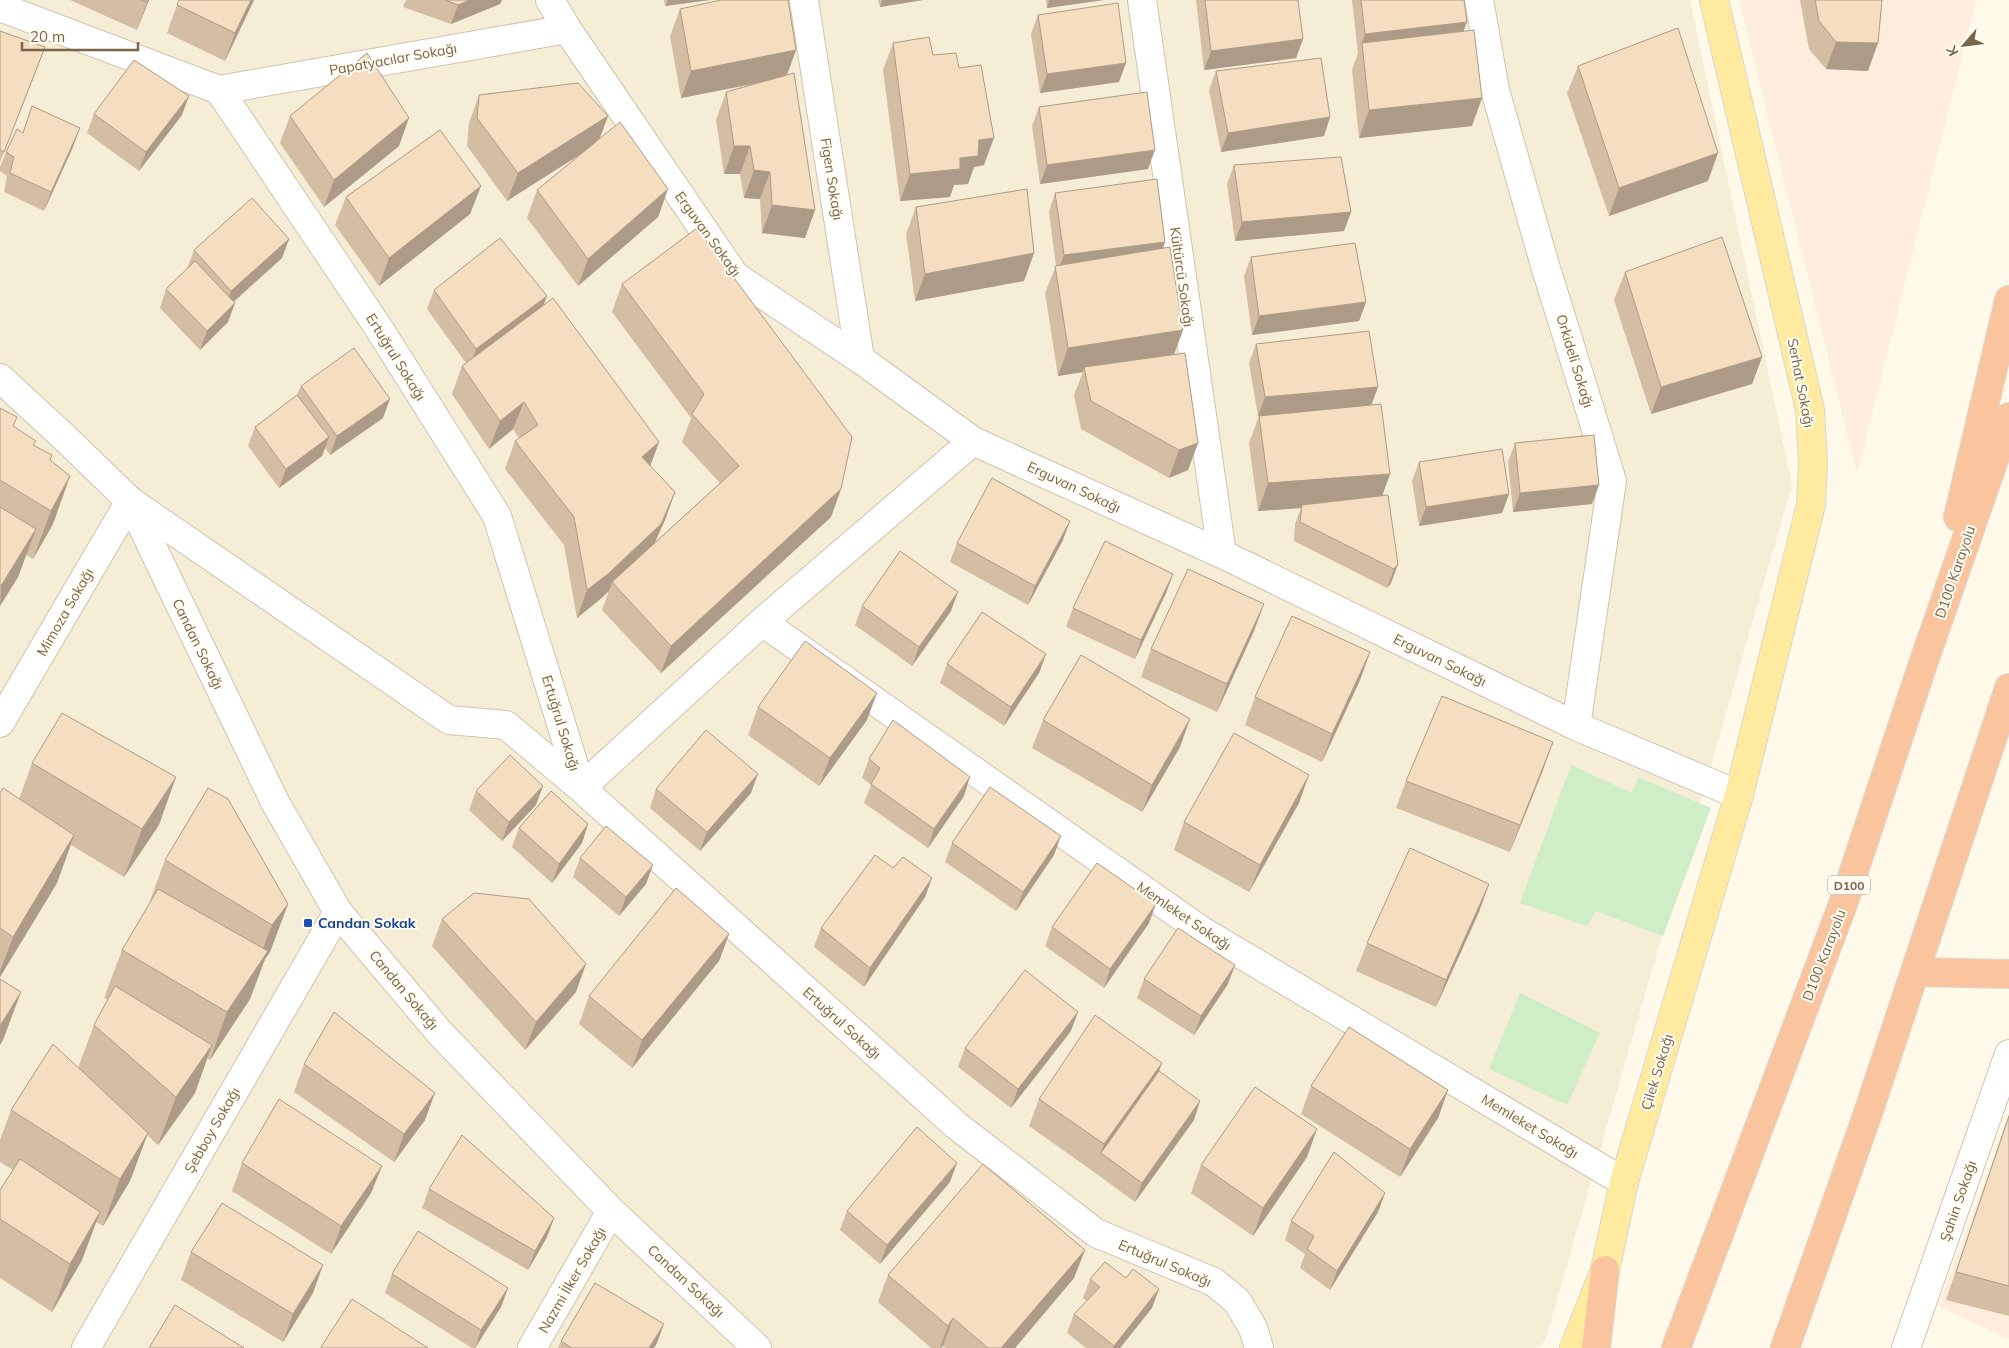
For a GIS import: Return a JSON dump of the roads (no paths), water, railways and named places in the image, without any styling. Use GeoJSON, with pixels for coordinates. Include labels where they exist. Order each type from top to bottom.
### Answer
{"type":"FeatureCollection","features":[{"type":"Feature","properties":{"kind":"highway"},"geometry":{"type":"LineString","coordinates":[[1924,661],[2009,300]]}},
{"type":"Feature","properties":{"kind":"highway","name":"D100 Karayolu"},"geometry":{"type":"LineString","coordinates":[[1676,1348],[1843,904],[1924,661],[2009,417]]}},
{"type":"Feature","properties":{"kind":"highway"},"geometry":{"type":"LineString","coordinates":[[1785,1348],[1868,1113],[2009,688]]}},
{"type":"Feature","properties":{"kind":"highway"},"geometry":{"type":"LineString","coordinates":[[1915,972],[2009,974]]}},
{"type":"Feature","properties":{"kind":"highway"},"geometry":{"type":"LineString","coordinates":[[1596,1348],[1605,1270]]}},
{"type":"Feature","properties":{"kind":"main road","name":"Serhat Sokağı"},"geometry":{"type":"LineString","coordinates":[[1714,0],[1810,410],[1813,464],[1810,505],[1739,795]]}},
{"type":"Feature","properties":{"kind":"main road","name":"Çilek Sokağı"},"geometry":{"type":"LineString","coordinates":[[1574,1348],[1605,1270],[1624,1182],[1739,795]]}},
{"type":"Feature","properties":{"kind":"street","name":"Erguvan Sokağı"},"geometry":{"type":"LineString","coordinates":[[550,0],[567,29],[735,276],[860,359],[973,440],[1222,554],[1576,726],[1739,795]]}},
{"type":"Feature","properties":{"kind":"street","name":"Figen Sokağı"},"geometry":{"type":"LineString","coordinates":[[804,0],[860,359]]}},
{"type":"Feature","properties":{"kind":"street","name":"Kültürcü Sokağı"},"geometry":{"type":"LineString","coordinates":[[1142,0],[1222,554]]}},
{"type":"Feature","properties":{"kind":"street","name":"Orkideli Sokağı"},"geometry":{"type":"LineString","coordinates":[[1479,0],[1495,90],[1544,262],[1612,481],[1576,726]]}},
{"type":"Feature","properties":{"kind":"street"},"geometry":{"type":"LineString","coordinates":[[0,7],[219,90]]}},
{"type":"Feature","properties":{"kind":"street","name":"Papatyacılar Sokağı"},"geometry":{"type":"LineString","coordinates":[[219,90],[567,29]]}},
{"type":"Feature","properties":{"kind":"street","name":"Ertuğrul Sokağı"},"geometry":{"type":"LineString","coordinates":[[219,90],[378,327],[497,516],[581,788],[957,1126],[1096,1233],[1214,1282],[1237,1301],[1253,1328],[1258,1348]]}},
{"type":"Feature","properties":{"kind":"street","name":"Candan Sokağı"},"geometry":{"type":"LineString","coordinates":[[0,378],[130,501],[449,720],[506,725],[581,788]]}},
{"type":"Feature","properties":{"kind":"street"},"geometry":{"type":"LineString","coordinates":[[581,788],[762,622],[973,440]]}},
{"type":"Feature","properties":{"kind":"street","name":"Candan Sokağı"},"geometry":{"type":"LineString","coordinates":[[130,501],[276,802],[338,912],[440,1033],[611,1212],[757,1348]]}},
{"type":"Feature","properties":{"kind":"street","name":"Mimoza Sokağı"},"geometry":{"type":"LineString","coordinates":[[0,723],[130,501]]}},
{"type":"Feature","properties":{"kind":"street","name":"Memleket Sokağı"},"geometry":{"type":"LineString","coordinates":[[762,622],[1202,931],[1624,1182]]}},
{"type":"Feature","properties":{"kind":"street","name":"Şebboy Sokağı"},"geometry":{"type":"LineString","coordinates":[[86,1348],[338,912]]}},
{"type":"Feature","properties":{"kind":"street","name":"Şahin Sokağı"},"geometry":{"type":"LineString","coordinates":[[1906,1348],[2009,1054]]}},
{"type":"Feature","properties":{"kind":"street","name":"Nazmi İlker Sokağı"},"geometry":{"type":"LineString","coordinates":[[532,1348],[611,1212]]}},
{"type":"Feature","properties":{"kind":"place","name":"Candan Sokak"},"geometry":{"type":"Point","coordinates":[308,923]}}]}
